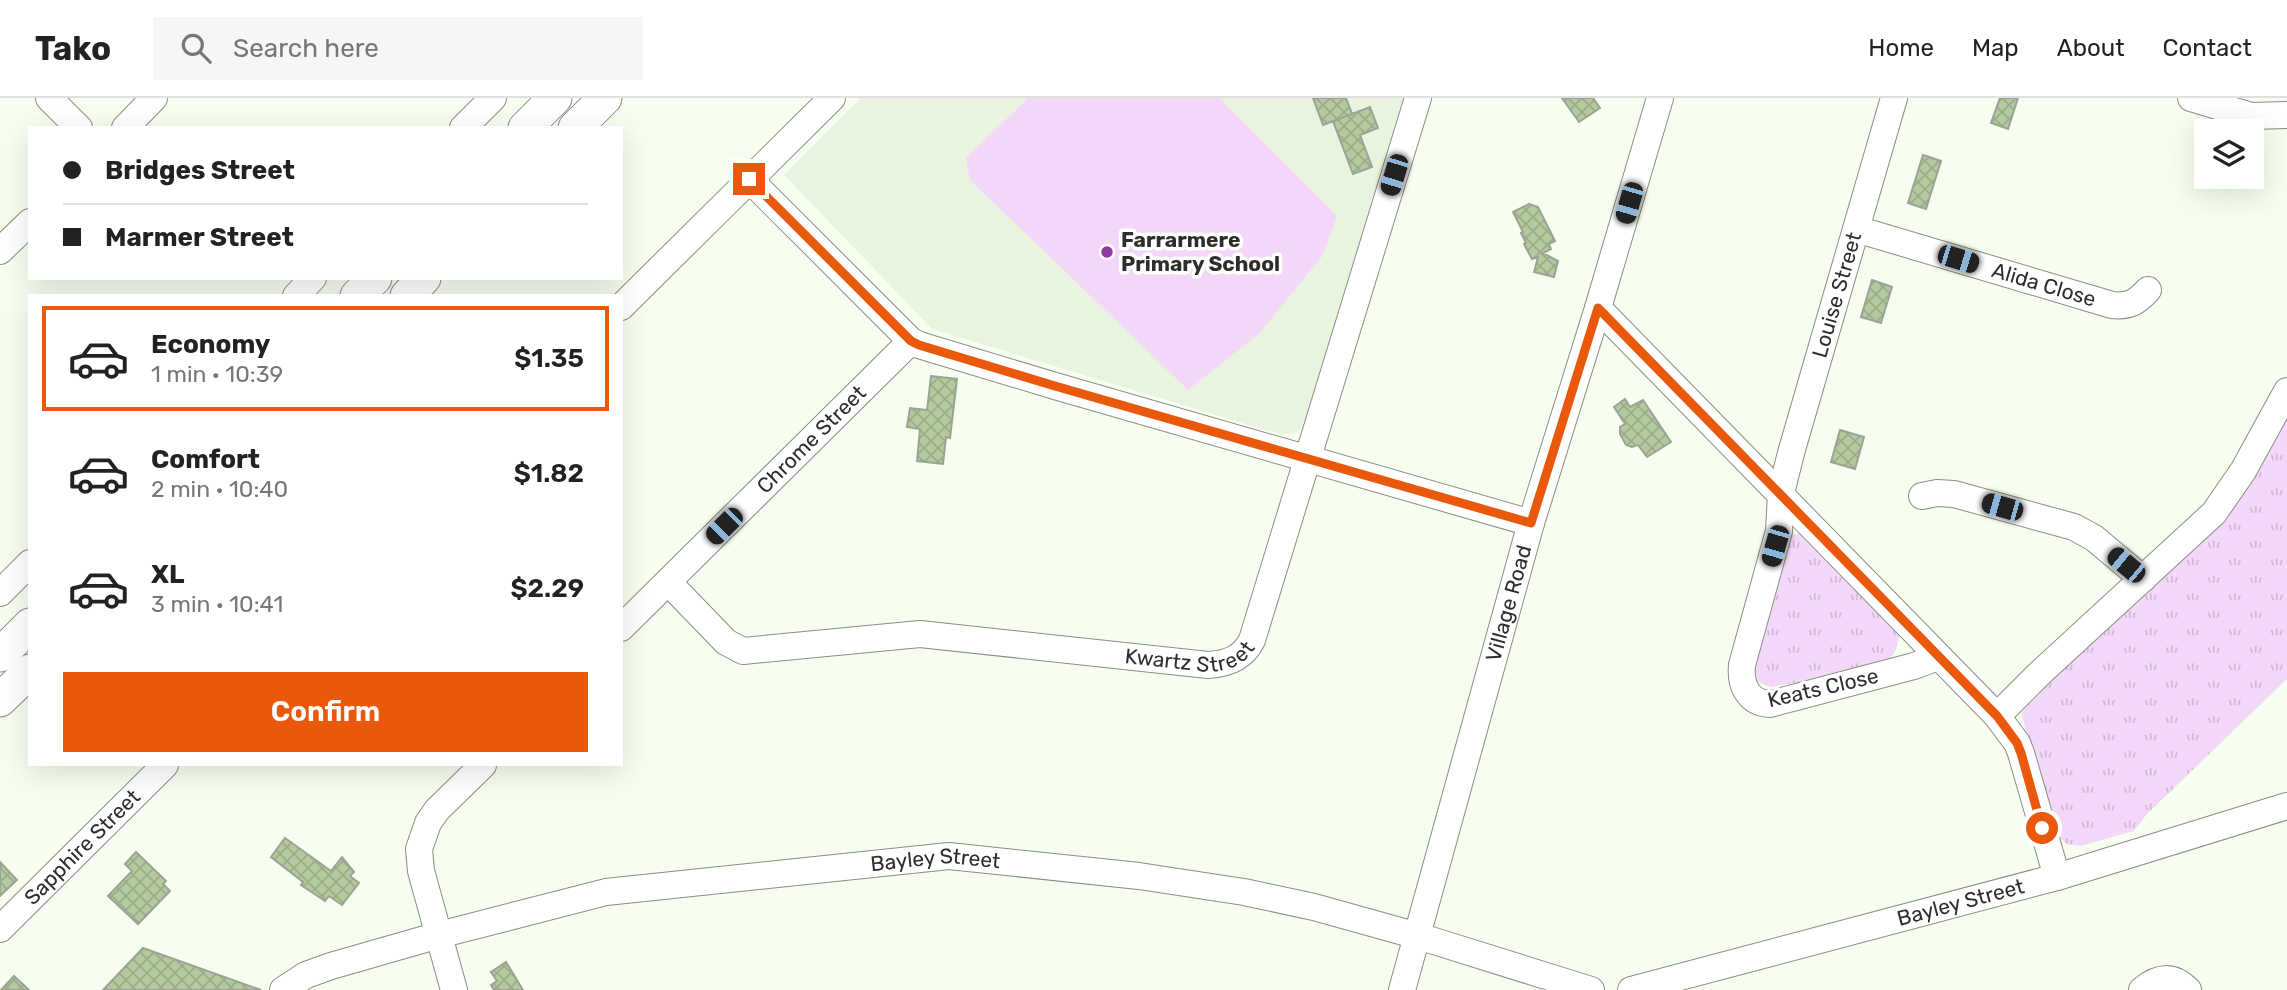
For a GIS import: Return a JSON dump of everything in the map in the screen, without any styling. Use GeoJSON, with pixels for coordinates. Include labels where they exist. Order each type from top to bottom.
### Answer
{"type":"FeatureCollection","features":[{"type":"Feature","properties":{"kind":"main road"},"geometry":{"type":"LineString","coordinates":[[527,126],[555,98]]}},
{"type":"Feature","properties":{"kind":"main road"},"geometry":{"type":"LineString","coordinates":[[577,126],[605,98]]}},
{"type":"Feature","properties":{"kind":"main road"},"geometry":{"type":"LineString","coordinates":[[359,294],[373,280]]}},
{"type":"Feature","properties":{"kind":"main road"},"geometry":{"type":"LineString","coordinates":[[409,294],[422,280]]}},
{"type":"Feature","properties":{"kind":"main road"},"geometry":{"type":"LineString","coordinates":[[0,655],[28,627]]}},
{"type":"Feature","properties":{"kind":"main road"},"geometry":{"type":"LineString","coordinates":[[0,700],[28,673]]}},
{"type":"Feature","properties":{"kind":"street"},"geometry":{"type":"LineString","coordinates":[[49,98],[77,126]]}},
{"type":"Feature","properties":{"kind":"street"},"geometry":{"type":"LineString","coordinates":[[127,126],[154,98]]}},
{"type":"Feature","properties":{"kind":"street"},"geometry":{"type":"LineString","coordinates":[[465,126],[493,98]]}},
{"type":"Feature","properties":{"kind":"street"},"geometry":{"type":"LineString","coordinates":[[623,305],[832,98]]}},
{"type":"Feature","properties":{"kind":"street","name":"Kwartz Street"},"geometry":{"type":"LineString","coordinates":[[668,582],[726,642],[743,651],[920,634],[1218,664],[1234,660],[1248,649],[1252,640],[1310,459],[1418,98]]}},
{"type":"Feature","properties":{"kind":"street","name":"Village Road"},"geometry":{"type":"LineString","coordinates":[[1402,990],[1531,523],[1660,98]]}},
{"type":"Feature","properties":{"kind":"street","name":"Louise Street"},"geometry":{"type":"LineString","coordinates":[[1781,493],[1894,98]]}},
{"type":"Feature","properties":{"kind":"street"},"geometry":{"type":"LineString","coordinates":[[2192,98],[2251,117],[2287,115]]}},
{"type":"Feature","properties":{"kind":"street"},"geometry":{"type":"LineString","coordinates":[[749,179],[911,341],[1055,386],[1531,523]]}},
{"type":"Feature","properties":{"kind":"street"},"geometry":{"type":"LineString","coordinates":[[0,251],[28,224]]}},
{"type":"Feature","properties":{"kind":"street","name":"Alida Close"},"geometry":{"type":"LineString","coordinates":[[1856,229],[2112,305],[2133,303],[2148,290]]}},
{"type":"Feature","properties":{"kind":"street"},"geometry":{"type":"LineString","coordinates":[[298,294],[311,280]]}},
{"type":"Feature","properties":{"kind":"street"},"geometry":{"type":"LineString","coordinates":[[1598,308],[1997,716],[2021,753],[2057,877]]}},
{"type":"Feature","properties":{"kind":"street","name":"Chrome Street"},"geometry":{"type":"LineString","coordinates":[[623,626],[911,341]]}},
{"type":"Feature","properties":{"kind":"street"},"geometry":{"type":"LineString","coordinates":[[1997,716],[2200,527],[2224,501],[2287,391]]}},
{"type":"Feature","properties":{"kind":"street","name":"Keats Close"},"geometry":{"type":"LineString","coordinates":[[1781,493],[1779,531],[1742,665],[1741,680],[1747,694],[1758,703],[1770,705],[1938,657]]}},
{"type":"Feature","properties":{"kind":"street"},"geometry":{"type":"LineString","coordinates":[[1922,496],[1954,494],[2074,527],[2094,538],[2143,579]]}},
{"type":"Feature","properties":{"kind":"street"},"geometry":{"type":"LineString","coordinates":[[0,593],[28,565]]}},
{"type":"Feature","properties":{"kind":"street","name":"Sapphire Street"},"geometry":{"type":"LineString","coordinates":[[0,929],[164,766]]}},
{"type":"Feature","properties":{"kind":"street"},"geometry":{"type":"LineString","coordinates":[[454,990],[421,871],[421,842],[428,823],[437,810],[481,766]]}},
{"type":"Feature","properties":{"kind":"street","name":"Bayley Street"},"geometry":{"type":"LineString","coordinates":[[1631,990],[2057,877],[2287,806]]}},
{"type":"Feature","properties":{"kind":"street","name":"Bayley Street"},"geometry":{"type":"LineString","coordinates":[[283,990],[306,975],[331,966],[606,892],[949,856],[1139,876],[1233,890],[1314,907],[1418,936],[1591,990]]}},
{"type":"Feature","properties":{"kind":"street"},"geometry":{"type":"LineString","coordinates":[[2142,990],[2158,979],[2167,978],[2178,981],[2188,990]]}},
{"type":"Feature","properties":{"kind":"shaded area","name":"Farrarmere Primary School"},"geometry":{"type":"Polygon","coordinates":[[[861,98],[1403,98],[1306,417],[1298,432],[1282,435],[932,329],[784,175],[861,98]]]}},
{"type":"Feature","properties":{"kind":"green space"},"geometry":{"type":"Polygon","coordinates":[[[1028,98],[1219,98],[1337,216],[1323,255],[1259,334],[1188,390],[970,180],[966,158],[1028,98]]]}},
{"type":"Feature","properties":{"kind":"green space"},"geometry":{"type":"Polygon","coordinates":[[[2287,401],[2287,679],[2147,814],[2134,831],[2080,846],[2067,844],[2056,835],[2051,825],[2022,716],[2021,699],[2228,504],[2287,401]]]}},
{"type":"Feature","properties":{"kind":"green space"},"geometry":{"type":"Polygon","coordinates":[[[1802,533],[1900,629],[1898,643],[1892,656],[1871,667],[1770,687],[1756,681],[1747,668],[1789,535],[1802,533]]]}},
{"type":"Feature","properties":{"kind":"building"},"geometry":{"type":"Polygon","coordinates":[[[1313,98],[1346,98],[1352,114],[1323,125],[1313,98]]]}},
{"type":"Feature","properties":{"kind":"building"},"geometry":{"type":"Polygon","coordinates":[[[1562,98],[1593,98],[1600,108],[1579,122],[1562,98]]]}},
{"type":"Feature","properties":{"kind":"building"},"geometry":{"type":"Polygon","coordinates":[[[2000,98],[2018,98],[2008,129],[1991,123],[2000,98]]]}},
{"type":"Feature","properties":{"kind":"building"},"geometry":{"type":"Polygon","coordinates":[[[1370,107],[1378,128],[1360,135],[1372,167],[1353,174],[1333,121],[1370,107]]]}},
{"type":"Feature","properties":{"kind":"building"},"geometry":{"type":"Polygon","coordinates":[[[1923,155],[1941,161],[1926,209],[1908,203],[1923,155]]]}},
{"type":"Feature","properties":{"kind":"building"},"geometry":{"type":"Polygon","coordinates":[[[1529,204],[1538,207],[1555,241],[1549,244],[1551,249],[1543,253],[1558,261],[1554,277],[1534,272],[1538,257],[1532,259],[1513,212],[1529,204]]]}},
{"type":"Feature","properties":{"kind":"building"},"geometry":{"type":"Polygon","coordinates":[[[1872,280],[1892,287],[1881,323],[1861,317],[1872,280]]]}},
{"type":"Feature","properties":{"kind":"building"},"geometry":{"type":"Polygon","coordinates":[[[931,376],[957,379],[950,438],[946,437],[943,464],[917,461],[920,429],[907,427],[910,408],[927,410],[931,376]]]}},
{"type":"Feature","properties":{"kind":"building"},"geometry":{"type":"Polygon","coordinates":[[[1625,399],[1630,407],[1643,400],[1671,442],[1647,457],[1638,445],[1626,445],[1620,434],[1620,427],[1625,424],[1614,407],[1625,399]]]}},
{"type":"Feature","properties":{"kind":"building"},"geometry":{"type":"Polygon","coordinates":[[[1840,430],[1864,437],[1855,469],[1831,462],[1840,430]]]}},
{"type":"Feature","properties":{"kind":"building"},"geometry":{"type":"Polygon","coordinates":[[[285,838],[331,871],[342,857],[354,872],[350,876],[359,883],[342,905],[329,896],[325,901],[301,885],[303,882],[271,857],[285,838]]]}},
{"type":"Feature","properties":{"kind":"building"},"geometry":{"type":"Polygon","coordinates":[[[136,852],[166,881],[163,884],[170,891],[138,924],[108,896],[132,871],[125,864],[136,852]]]}},
{"type":"Feature","properties":{"kind":"building"},"geometry":{"type":"Polygon","coordinates":[[[0,862],[17,880],[0,896],[0,862]]]}},
{"type":"Feature","properties":{"kind":"building"},"geometry":{"type":"Polygon","coordinates":[[[143,948],[261,990],[103,990],[143,948]]]}},
{"type":"Feature","properties":{"kind":"building"},"geometry":{"type":"Polygon","coordinates":[[[506,962],[523,990],[494,990],[491,985],[497,981],[491,972],[506,962]]]}},
{"type":"Feature","properties":{"kind":"building"},"geometry":{"type":"Polygon","coordinates":[[[14,976],[29,990],[1,990],[14,976]]]}},
{"type":"Feature","properties":{"kind":"place","name":"Farrarmere Primary School"},"geometry":{"type":"Point","coordinates":[1107,252]}},
{"type":"Feature","properties":{"kind":"route"},"geometry":{"type":"LineString","coordinates":[[749,179],[911,341],[919,345],[1531,523],[1598,308],[1997,716],[2017,743],[2042,828]]}}]}
